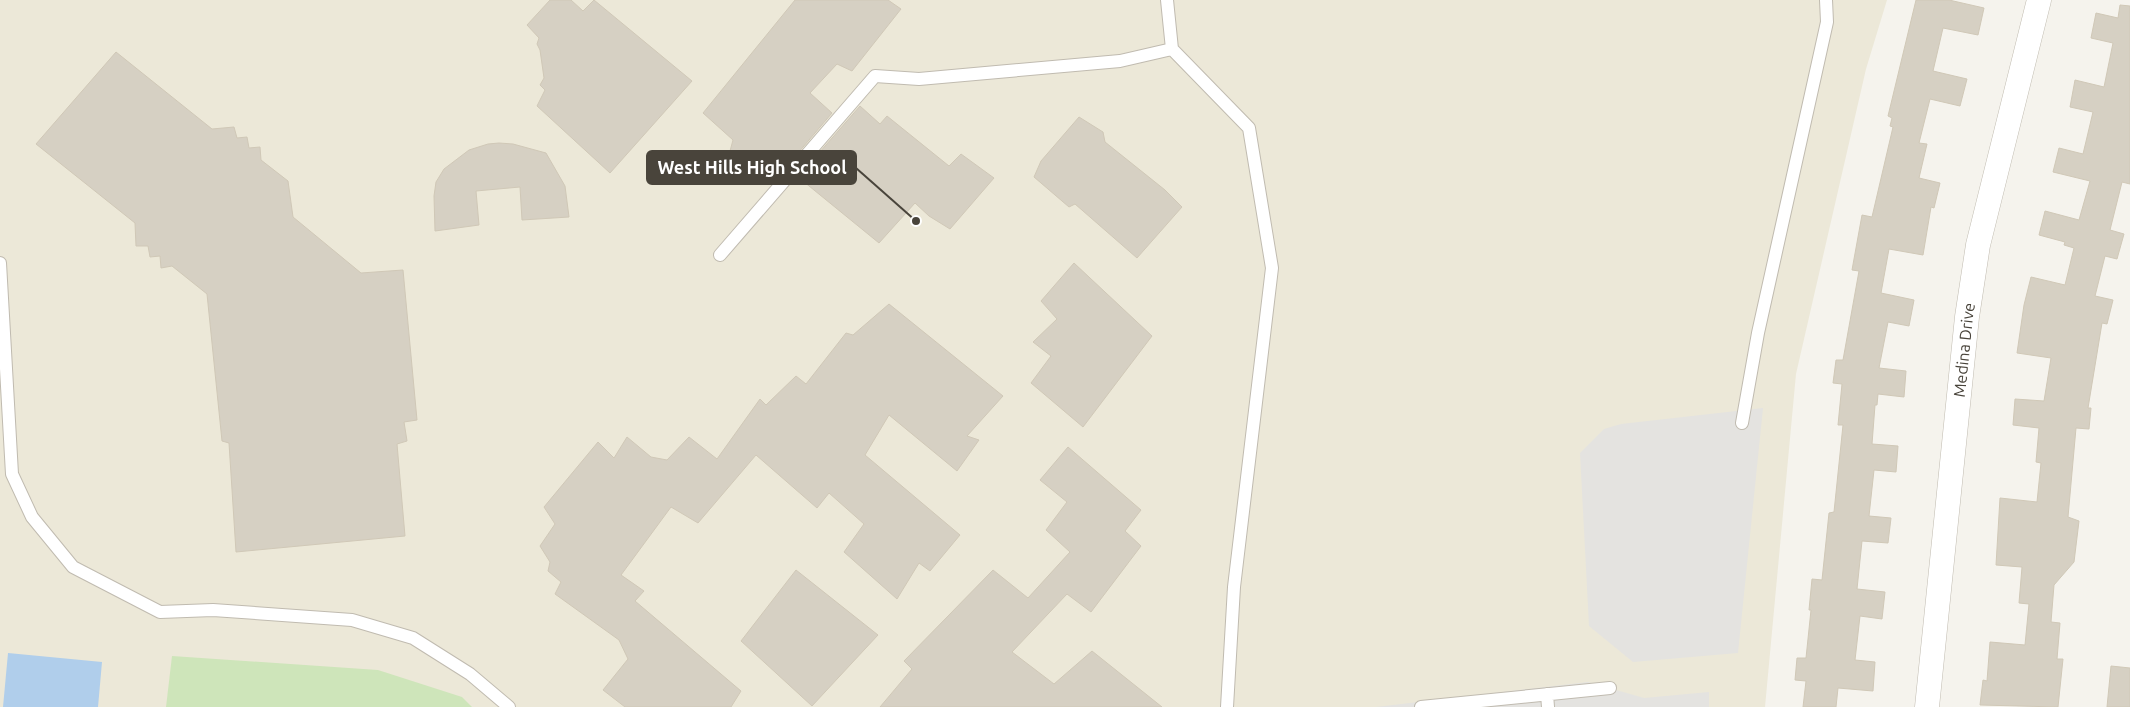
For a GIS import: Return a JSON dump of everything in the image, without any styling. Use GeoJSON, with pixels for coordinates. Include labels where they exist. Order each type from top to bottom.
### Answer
{"type":"FeatureCollection","features":[{"type":"Feature","properties":{"kind":"street","name":"Medina Drive"},"geometry":{"type":"LineString","coordinates":[[1927,707],[1968,308],[1978,245],[2039,0]]}},
{"type":"Feature","properties":{"kind":"lane"},"geometry":{"type":"LineString","coordinates":[[1167,0],[1172,50],[1249,128],[1272,268],[1234,587],[1227,707]]}},
{"type":"Feature","properties":{"kind":"lane"},"geometry":{"type":"LineString","coordinates":[[1742,423],[1758,333],[1827,22],[1826,0]]}},
{"type":"Feature","properties":{"kind":"lane"},"geometry":{"type":"LineString","coordinates":[[720,256],[875,76],[919,79],[1120,61],[1172,50]]}},
{"type":"Feature","properties":{"kind":"lane"},"geometry":{"type":"LineString","coordinates":[[0,263],[12,474],[32,517],[73,567],[160,612],[213,610],[352,620],[413,638],[470,674],[509,707]]}},
{"type":"Feature","properties":{"kind":"lane"},"geometry":{"type":"LineString","coordinates":[[1421,707],[1547,701],[1610,688]]}},
{"type":"Feature","properties":{"kind":"shaded area"},"geometry":{"type":"Polygon","coordinates":[[[0,0],[1887,0],[1866,69],[1796,374],[1765,707],[0,707],[0,0]]]}},
{"type":"Feature","properties":{"kind":"shaded area"},"geometry":{"type":"Polygon","coordinates":[[[1763,408],[1738,653],[1633,662],[1589,626],[1580,453],[1604,429],[1621,424],[1763,408]]]}},
{"type":"Feature","properties":{"kind":"shaded area"},"geometry":{"type":"Polygon","coordinates":[[[1588,682],[1644,698],[1709,692],[1709,707],[1376,707],[1588,682]]]}},
{"type":"Feature","properties":{"kind":"green space"},"geometry":{"type":"Polygon","coordinates":[[[172,656],[378,670],[462,697],[472,707],[166,707],[172,656]]]}},
{"type":"Feature","properties":{"kind":"water"},"geometry":{"type":"Polygon","coordinates":[[[8,653],[102,662],[98,707],[3,707],[8,653]]]}},
{"type":"Feature","properties":{"kind":"building"},"geometry":{"type":"Polygon","coordinates":[[[550,0],[571,0],[583,11],[594,0],[692,81],[610,173],[537,106],[545,90],[540,85],[544,78],[540,50],[537,44],[539,38],[527,25],[550,0]]]}},
{"type":"Feature","properties":{"kind":"building"},"geometry":{"type":"Polygon","coordinates":[[[795,0],[888,0],[901,9],[852,71],[837,64],[810,93],[832,113],[786,167],[777,160],[762,177],[730,151],[733,140],[703,113],[795,0]]]}},
{"type":"Feature","properties":{"kind":"building"},"geometry":{"type":"Polygon","coordinates":[[[1916,0],[1949,0],[1984,8],[1978,35],[1943,28],[1933,71],[1967,79],[1960,106],[1930,99],[1919,143],[1927,144],[1919,178],[1940,183],[1934,208],[1931,207],[1923,255],[1889,249],[1881,293],[1914,300],[1909,326],[1888,322],[1879,368],[1906,371],[1904,397],[1878,394],[1877,405],[1875,405],[1872,444],[1898,446],[1896,472],[1874,470],[1869,516],[1891,518],[1888,543],[1862,541],[1857,589],[1885,592],[1882,619],[1860,616],[1855,660],[1875,662],[1873,691],[1838,688],[1836,707],[1803,707],[1806,681],[1795,680],[1797,658],[1806,658],[1812,579],[1822,580],[1829,513],[1834,512],[1843,425],[1838,425],[1842,384],[1833,383],[1836,360],[1843,360],[1859,271],[1852,270],[1862,215],[1872,217],[1893,127],[1890,126],[1892,118],[1888,116],[1916,0]]]}},
{"type":"Feature","properties":{"kind":"building"},"geometry":{"type":"Polygon","coordinates":[[[2120,5],[2130,6],[2130,184],[2122,182],[2110,230],[2124,234],[2117,259],[2105,256],[2095,296],[2113,300],[2107,324],[2102,323],[2088,408],[2091,408],[2089,429],[2076,428],[2068,517],[2079,521],[2074,562],[2054,585],[2051,622],[2060,623],[2057,659],[2063,659],[2058,707],[1980,705],[1983,680],[1987,681],[1990,642],[2025,645],[2029,604],[2019,603],[2022,567],[1996,565],[2000,498],[2037,502],[2041,463],[2036,462],[2039,428],[2013,425],[2015,399],[2044,401],[2051,358],[2017,353],[2024,305],[2031,277],[2065,285],[2074,248],[2064,245],[2065,242],[2039,235],[2045,211],[2079,220],[2090,181],[2053,172],[2059,148],[2083,154],[2093,112],[2070,107],[2075,80],[2104,87],[2113,43],[2091,38],[2096,13],[2118,18],[2120,5]]]}},
{"type":"Feature","properties":{"kind":"building"},"geometry":{"type":"Polygon","coordinates":[[[116,52],[212,129],[234,127],[237,138],[247,137],[249,148],[260,147],[261,160],[288,181],[293,217],[361,273],[403,270],[417,420],[404,422],[407,441],[397,444],[405,536],[236,552],[229,443],[222,441],[207,294],[172,266],[161,268],[160,256],[150,257],[148,246],[136,246],[135,223],[36,144],[116,52]]]}},
{"type":"Feature","properties":{"kind":"building"},"geometry":{"type":"Polygon","coordinates":[[[860,106],[880,124],[887,116],[949,166],[961,154],[994,178],[950,229],[929,216],[915,203],[879,243],[798,177],[860,106]]]}},
{"type":"Feature","properties":{"kind":"building"},"geometry":{"type":"Polygon","coordinates":[[[1079,117],[1103,132],[1105,142],[1165,190],[1182,207],[1137,258],[1075,204],[1069,207],[1034,177],[1041,161],[1079,117]]]}},
{"type":"Feature","properties":{"kind":"building"},"geometry":{"type":"Polygon","coordinates":[[[488,144],[513,144],[546,153],[565,186],[569,217],[522,220],[520,187],[476,191],[479,225],[435,231],[434,196],[436,182],[444,169],[469,150],[488,144]]]}},
{"type":"Feature","properties":{"kind":"building"},"geometry":{"type":"Polygon","coordinates":[[[1074,263],[1152,336],[1083,427],[1031,383],[1051,356],[1033,342],[1057,319],[1041,301],[1074,263]]]}},
{"type":"Feature","properties":{"kind":"building"},"geometry":{"type":"Polygon","coordinates":[[[889,304],[1003,396],[967,436],[979,440],[957,471],[889,415],[865,455],[960,535],[930,571],[919,563],[897,599],[844,552],[864,524],[829,493],[817,508],[756,455],[698,523],[671,507],[621,575],[644,591],[635,601],[741,691],[731,707],[625,707],[603,690],[628,659],[619,640],[555,594],[561,582],[548,571],[550,562],[540,546],[555,524],[544,507],[598,442],[614,458],[627,437],[651,457],[667,460],[689,437],[717,459],[760,399],[766,405],[796,376],[806,384],[846,333],[853,335],[889,304]]]}},
{"type":"Feature","properties":{"kind":"building"},"geometry":{"type":"Polygon","coordinates":[[[1068,447],[1141,510],[1125,531],[1141,546],[1091,612],[1067,594],[1012,652],[1054,684],[1092,651],[1162,707],[880,707],[912,669],[904,661],[993,570],[1028,598],[1070,552],[1046,530],[1067,502],[1040,480],[1068,447]]]}},
{"type":"Feature","properties":{"kind":"building"},"geometry":{"type":"Polygon","coordinates":[[[796,570],[878,635],[812,706],[741,641],[796,570]]]}},
{"type":"Feature","properties":{"kind":"building"},"geometry":{"type":"Polygon","coordinates":[[[2111,666],[2130,668],[2130,707],[2107,707],[2111,666]]]}},
{"type":"Feature","properties":{"kind":"place","name":"West Hills High School"},"geometry":{"type":"Point","coordinates":[916,221]}}]}
